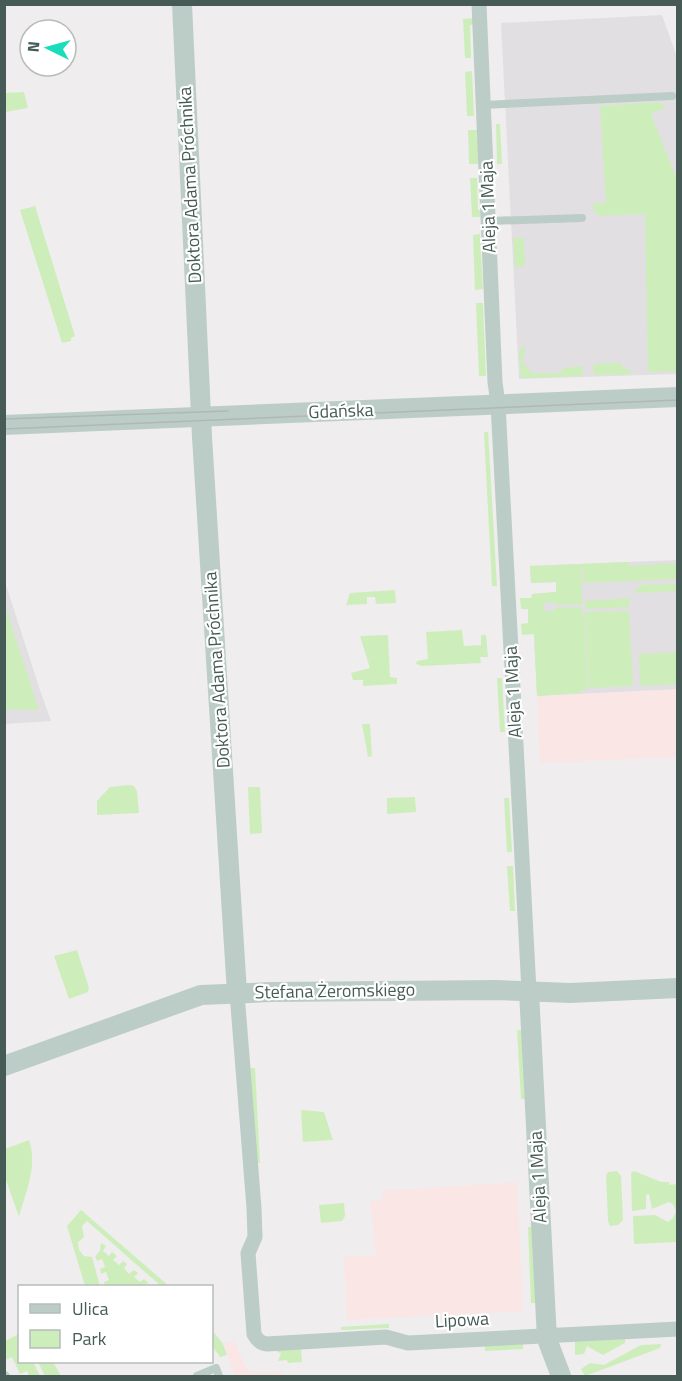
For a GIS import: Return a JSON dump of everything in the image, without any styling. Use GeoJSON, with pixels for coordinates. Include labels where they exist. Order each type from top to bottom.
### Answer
{"type":"FeatureCollection","features":[{"type":"Feature","properties":{"kind":"street","name":"Doktora Adama Próchnika"},"geometry":{"type":"LineString","coordinates":[[182,4],[201,417],[237,993],[241,1018],[254,1208],[255,1238],[248,1253],[254,1334]]}},
{"type":"Feature","properties":{"kind":"street","name":"Aleja 1 Maja"},"geometry":{"type":"LineString","coordinates":[[479,4],[495,382],[498,404],[546,1334],[561,1377]]}},
{"type":"Feature","properties":{"kind":"street","name":"Gdańska"},"geometry":{"type":"LineString","coordinates":[[4,424],[678,397]]}},
{"type":"Feature","properties":{"kind":"street","name":"Stefana Żeromskiego"},"geometry":{"type":"LineString","coordinates":[[4,1066],[201,994],[529,991],[570,993],[678,988]]}},
{"type":"Feature","properties":{"kind":"street","name":"Lipowa"},"geometry":{"type":"LineString","coordinates":[[254,1334],[262,1343],[267,1344],[386,1337],[415,1342],[678,1329]]}},
{"type":"Feature","properties":{"kind":"lane"},"geometry":{"type":"LineString","coordinates":[[484,105],[672,96]]}},
{"type":"Feature","properties":{"kind":"lane"},"geometry":{"type":"LineString","coordinates":[[489,221],[582,218]]}},
{"type":"Feature","properties":{"kind":"lane"},"geometry":{"type":"LineString","coordinates":[[197,1377],[216,1368],[219,1377]]}},
{"type":"Feature","properties":{"kind":"shaded area"},"geometry":{"type":"Polygon","coordinates":[[[662,15],[678,60],[677,374],[519,379],[501,23],[662,15]]]}},
{"type":"Feature","properties":{"kind":"shaded area"},"geometry":{"type":"Polygon","coordinates":[[[677,560],[677,689],[537,696],[532,594],[556,592],[556,582],[531,583],[530,566],[677,560]]]}},
{"type":"Feature","properties":{"kind":"shaded area"},"geometry":{"type":"Polygon","coordinates":[[[4,579],[40,690],[51,721],[5,724],[4,579]]]}},
{"type":"Feature","properties":{"kind":"shaded area"},"geometry":{"type":"Polygon","coordinates":[[[677,689],[677,757],[540,763],[537,696],[677,689]]]}},
{"type":"Feature","properties":{"kind":"shaded area"},"geometry":{"type":"Polygon","coordinates":[[[517,1182],[523,1311],[347,1320],[344,1257],[376,1255],[370,1201],[383,1201],[382,1191],[517,1182]]]}},
{"type":"Feature","properties":{"kind":"shaded area"},"geometry":{"type":"Polygon","coordinates":[[[234,1341],[247,1370],[251,1373],[281,1371],[284,1376],[235,1376],[223,1344],[234,1341]]]}},
{"type":"Feature","properties":{"kind":"green space"},"geometry":{"type":"Polygon","coordinates":[[[476,18],[476,24],[470,25],[471,58],[465,58],[463,19],[476,18]]]}},
{"type":"Feature","properties":{"kind":"green space"},"geometry":{"type":"Polygon","coordinates":[[[472,71],[474,116],[467,116],[465,72],[472,71]]]}},
{"type":"Feature","properties":{"kind":"green space"},"geometry":{"type":"Polygon","coordinates":[[[24,92],[28,108],[5,112],[5,93],[24,92]]]}},
{"type":"Feature","properties":{"kind":"green space"},"geometry":{"type":"Polygon","coordinates":[[[658,102],[666,107],[651,114],[677,180],[678,371],[648,372],[645,214],[601,216],[596,214],[592,204],[606,203],[600,106],[658,102]]]}},
{"type":"Feature","properties":{"kind":"green space"},"geometry":{"type":"Polygon","coordinates":[[[496,124],[500,124],[502,164],[497,164],[496,124]]]}},
{"type":"Feature","properties":{"kind":"green space"},"geometry":{"type":"Polygon","coordinates":[[[468,130],[481,130],[482,164],[469,164],[468,130]]]}},
{"type":"Feature","properties":{"kind":"green space"},"geometry":{"type":"Polygon","coordinates":[[[470,178],[477,178],[478,210],[485,210],[485,217],[472,217],[470,178]]]}},
{"type":"Feature","properties":{"kind":"green space"},"geometry":{"type":"Polygon","coordinates":[[[35,206],[75,336],[71,338],[71,341],[62,343],[20,210],[35,206]]]}},
{"type":"Feature","properties":{"kind":"green space"},"geometry":{"type":"Polygon","coordinates":[[[480,234],[483,289],[475,290],[473,235],[480,234]]]}},
{"type":"Feature","properties":{"kind":"green space"},"geometry":{"type":"Polygon","coordinates":[[[513,238],[524,238],[525,266],[515,267],[513,238]]]}},
{"type":"Feature","properties":{"kind":"green space"},"geometry":{"type":"Polygon","coordinates":[[[476,303],[483,303],[486,376],[479,376],[476,303]]]}},
{"type":"Feature","properties":{"kind":"green space"},"geometry":{"type":"Polygon","coordinates":[[[524,344],[523,363],[532,373],[560,373],[564,368],[583,366],[583,376],[521,378],[519,353],[524,344]]]}},
{"type":"Feature","properties":{"kind":"green space"},"geometry":{"type":"Polygon","coordinates":[[[622,363],[623,369],[630,369],[631,374],[594,375],[593,364],[622,363]]]}},
{"type":"Feature","properties":{"kind":"green space"},"geometry":{"type":"Polygon","coordinates":[[[484,432],[488,432],[497,586],[492,586],[484,432]]]}},
{"type":"Feature","properties":{"kind":"green space"},"geometry":{"type":"Polygon","coordinates":[[[629,562],[629,566],[677,563],[677,579],[583,583],[583,568],[581,568],[582,604],[544,603],[543,611],[582,607],[582,614],[585,614],[588,689],[581,690],[581,693],[537,696],[534,634],[522,635],[521,624],[528,623],[528,609],[521,609],[520,598],[531,598],[532,594],[556,592],[556,582],[531,583],[530,566],[629,562]]]}},
{"type":"Feature","properties":{"kind":"green space"},"geometry":{"type":"Polygon","coordinates":[[[677,584],[677,591],[636,593],[641,585],[677,584]]]}},
{"type":"Feature","properties":{"kind":"green space"},"geometry":{"type":"Polygon","coordinates":[[[395,590],[396,603],[376,604],[375,597],[367,597],[367,604],[346,605],[350,593],[395,590]]]}},
{"type":"Feature","properties":{"kind":"green space"},"geometry":{"type":"Polygon","coordinates":[[[629,598],[629,607],[585,609],[585,601],[629,598]]]}},
{"type":"Feature","properties":{"kind":"green space"},"geometry":{"type":"Polygon","coordinates":[[[5,606],[39,710],[5,709],[5,606]]]}},
{"type":"Feature","properties":{"kind":"green space"},"geometry":{"type":"Polygon","coordinates":[[[629,611],[633,686],[589,688],[586,612],[629,611]]]}},
{"type":"Feature","properties":{"kind":"green space"},"geometry":{"type":"Polygon","coordinates":[[[462,630],[464,646],[481,645],[481,635],[486,635],[488,657],[480,657],[481,663],[422,666],[416,664],[417,661],[428,659],[426,632],[462,630]]]}},
{"type":"Feature","properties":{"kind":"green space"},"geometry":{"type":"Polygon","coordinates":[[[388,635],[390,677],[397,678],[397,684],[363,686],[363,680],[353,680],[351,673],[370,668],[360,636],[388,635]]]}},
{"type":"Feature","properties":{"kind":"green space"},"geometry":{"type":"Polygon","coordinates":[[[677,652],[677,684],[640,686],[639,654],[677,652]]]}},
{"type":"Feature","properties":{"kind":"green space"},"geometry":{"type":"Polygon","coordinates":[[[497,678],[502,678],[505,732],[500,732],[497,678]]]}},
{"type":"Feature","properties":{"kind":"green space"},"geometry":{"type":"Polygon","coordinates":[[[362,724],[370,724],[372,756],[368,757],[362,724]]]}},
{"type":"Feature","properties":{"kind":"green space"},"geometry":{"type":"Polygon","coordinates":[[[134,786],[137,791],[139,813],[97,815],[97,801],[110,787],[134,786]]]}},
{"type":"Feature","properties":{"kind":"green space"},"geometry":{"type":"Polygon","coordinates":[[[248,787],[260,787],[262,833],[250,834],[248,787]]]}},
{"type":"Feature","properties":{"kind":"green space"},"geometry":{"type":"Polygon","coordinates":[[[415,797],[416,812],[387,814],[387,798],[415,797]]]}},
{"type":"Feature","properties":{"kind":"green space"},"geometry":{"type":"Polygon","coordinates":[[[504,798],[509,798],[512,852],[507,852],[504,798]]]}},
{"type":"Feature","properties":{"kind":"green space"},"geometry":{"type":"Polygon","coordinates":[[[507,866],[513,866],[515,911],[510,911],[507,866]]]}},
{"type":"Feature","properties":{"kind":"green space"},"geometry":{"type":"Polygon","coordinates":[[[77,950],[89,988],[88,992],[69,999],[54,956],[77,950]]]}},
{"type":"Feature","properties":{"kind":"green space"},"geometry":{"type":"Polygon","coordinates":[[[517,1030],[522,1030],[525,1099],[521,1099],[517,1030]]]}},
{"type":"Feature","properties":{"kind":"green space"},"geometry":{"type":"Polygon","coordinates":[[[249,1068],[255,1068],[260,1163],[255,1163],[249,1068]]]}},
{"type":"Feature","properties":{"kind":"green space"},"geometry":{"type":"Polygon","coordinates":[[[301,1110],[324,1112],[333,1140],[303,1142],[301,1110]]]}},
{"type":"Feature","properties":{"kind":"green space"},"geometry":{"type":"Polygon","coordinates":[[[29,1140],[32,1169],[19,1217],[5,1177],[5,1149],[29,1140]]]}},
{"type":"Feature","properties":{"kind":"green space"},"geometry":{"type":"Polygon","coordinates":[[[617,1171],[621,1176],[623,1220],[618,1225],[610,1226],[606,1176],[608,1172],[617,1171]]]}},
{"type":"Feature","properties":{"kind":"green space"},"geometry":{"type":"Polygon","coordinates":[[[634,1171],[661,1182],[669,1182],[669,1185],[677,1184],[677,1242],[634,1244],[633,1216],[655,1215],[668,1222],[676,1211],[673,1204],[669,1202],[652,1209],[649,1194],[646,1195],[646,1209],[632,1211],[631,1173],[634,1171]]]}},
{"type":"Feature","properties":{"kind":"green space"},"geometry":{"type":"Polygon","coordinates":[[[344,1203],[345,1216],[342,1221],[321,1223],[319,1205],[344,1203]]]}},
{"type":"Feature","properties":{"kind":"green space"},"geometry":{"type":"Polygon","coordinates":[[[81,1210],[168,1285],[160,1285],[87,1221],[82,1226],[84,1237],[78,1242],[79,1250],[84,1256],[92,1257],[100,1285],[85,1285],[67,1226],[81,1210]]]}},
{"type":"Feature","properties":{"kind":"green space"},"geometry":{"type":"Polygon","coordinates":[[[528,1227],[533,1227],[536,1303],[531,1303],[528,1227]]]}},
{"type":"Feature","properties":{"kind":"green space"},"geometry":{"type":"Polygon","coordinates":[[[101,1243],[106,1246],[103,1251],[109,1256],[112,1252],[117,1256],[113,1260],[119,1265],[123,1261],[127,1264],[124,1268],[129,1274],[134,1270],[138,1273],[134,1277],[140,1282],[144,1279],[149,1283],[105,1285],[104,1282],[109,1280],[106,1272],[101,1274],[100,1269],[105,1267],[102,1259],[97,1261],[95,1256],[100,1251],[101,1243]]]}},
{"type":"Feature","properties":{"kind":"green space"},"geometry":{"type":"Polygon","coordinates":[[[389,1324],[389,1328],[341,1330],[341,1327],[389,1324]]]}},
{"type":"Feature","properties":{"kind":"green space"},"geometry":{"type":"Polygon","coordinates":[[[213,1331],[223,1344],[227,1355],[220,1357],[213,1347],[213,1331]]]}},
{"type":"Feature","properties":{"kind":"green space"},"geometry":{"type":"Polygon","coordinates":[[[18,1334],[18,1363],[34,1363],[40,1376],[29,1376],[27,1371],[20,1374],[12,1357],[5,1360],[5,1341],[18,1334]]]}},
{"type":"Feature","properties":{"kind":"green space"},"geometry":{"type":"Polygon","coordinates":[[[625,1339],[625,1343],[603,1355],[587,1346],[584,1354],[575,1355],[575,1341],[625,1339]]]}},
{"type":"Feature","properties":{"kind":"green space"},"geometry":{"type":"Polygon","coordinates":[[[523,1344],[523,1349],[485,1351],[485,1346],[523,1344]]]}},
{"type":"Feature","properties":{"kind":"green space"},"geometry":{"type":"Polygon","coordinates":[[[661,1344],[660,1348],[585,1376],[581,1369],[590,1363],[604,1365],[641,1345],[661,1344]]]}},
{"type":"Feature","properties":{"kind":"green space"},"geometry":{"type":"Polygon","coordinates":[[[301,1348],[302,1362],[278,1361],[281,1353],[277,1352],[278,1349],[301,1348]]]}},
{"type":"Feature","properties":{"kind":"green space"},"geometry":{"type":"Polygon","coordinates":[[[38,1363],[54,1363],[61,1376],[45,1376],[38,1363]]]}},
{"type":"Feature","properties":{"kind":"tram line"},"geometry":{"type":"LineString","coordinates":[[4,429],[678,400]]}},
{"type":"Feature","properties":{"kind":"tram line"},"geometry":{"type":"LineString","coordinates":[[4,419],[228,411]]}}]}
